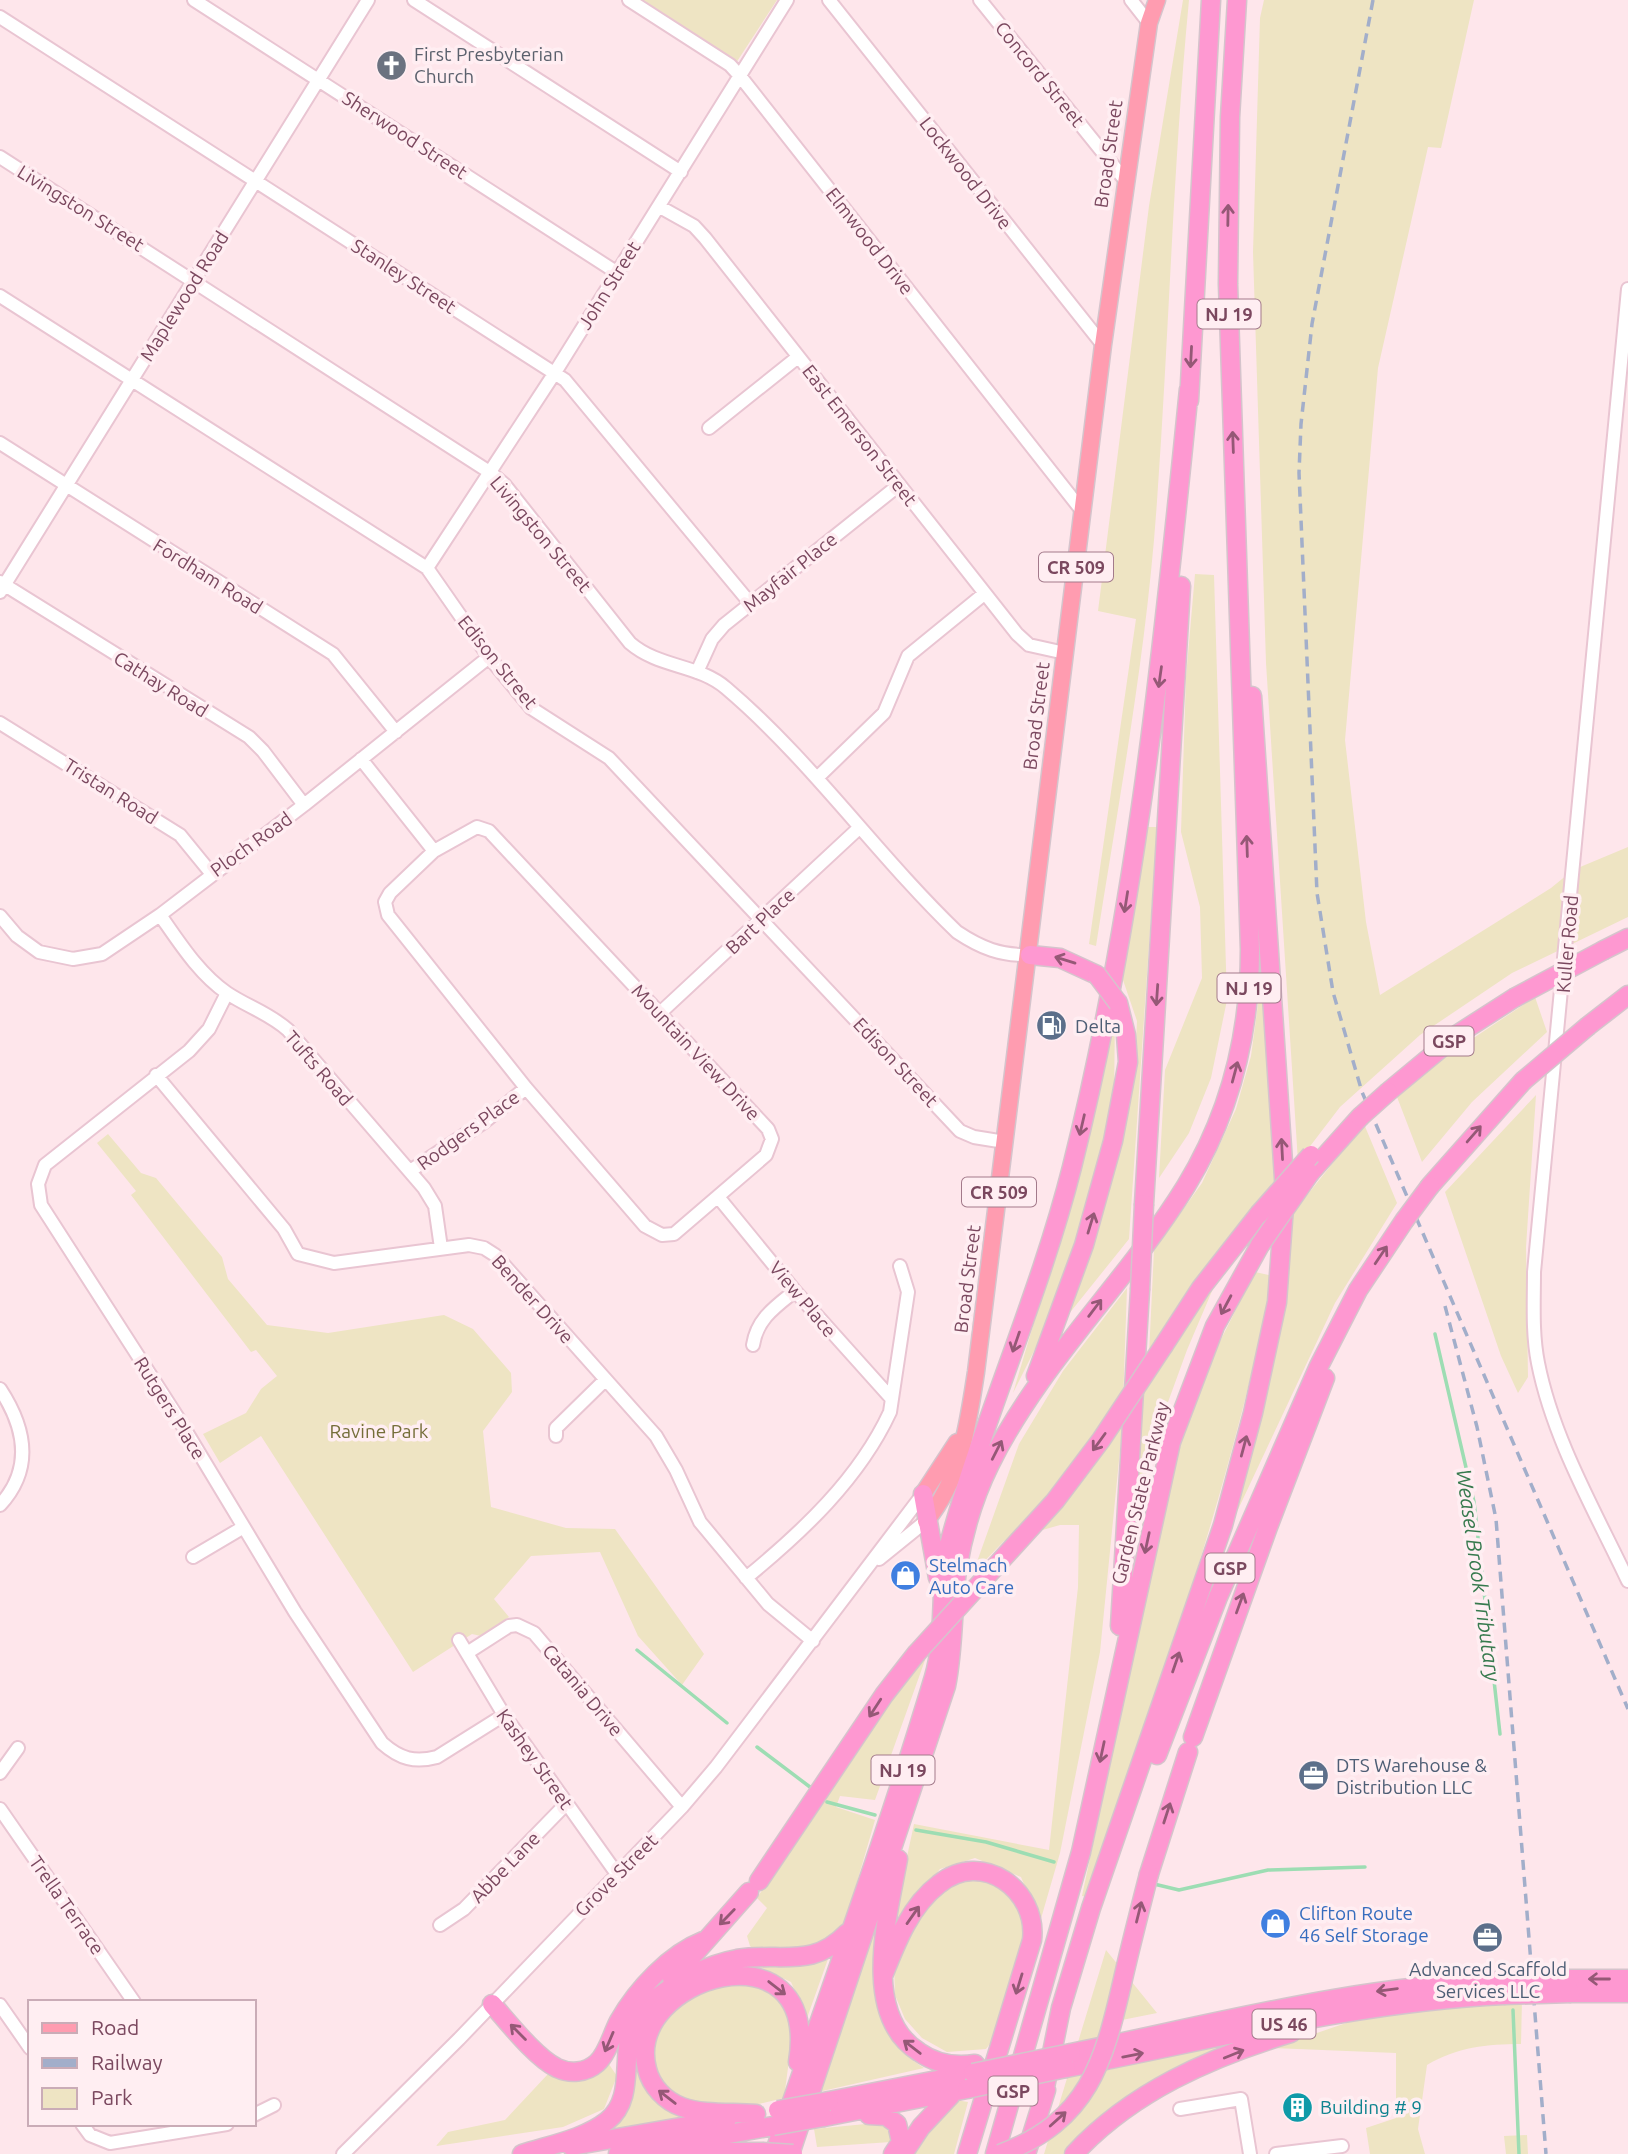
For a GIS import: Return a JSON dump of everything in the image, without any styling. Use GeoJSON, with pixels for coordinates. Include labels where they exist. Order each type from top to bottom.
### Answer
{"type":"FeatureCollection","features":[{"type":"Feature","properties":{"kind":"highway"},"geometry":{"type":"LineString","coordinates":[[1199,0],[1203,117]]}},
{"type":"Feature","properties":{"kind":"highway","name":"NJ 19"},"geometry":{"type":"LineString","coordinates":[[768,2153],[850,1931],[935,1673],[944,1567],[958,1512],[1051,1242],[1072,1169],[1097,1059],[1145,787],[1163,652],[1189,389],[1211,0]]}},
{"type":"Feature","properties":{"kind":"highway","name":"NJ 19"},"geometry":{"type":"LineString","coordinates":[[792,2152],[948,1675],[953,1653],[957,1572],[971,1514],[989,1467],[1026,1402],[1184,1188],[1216,1127],[1239,1059],[1248,1003],[1251,949],[1228,284],[1230,117],[1237,0]]}},
{"type":"Feature","properties":{"kind":"highway"},"geometry":{"type":"LineString","coordinates":[[1230,117],[1250,0]]}},
{"type":"Feature","properties":{"kind":"highway"},"geometry":{"type":"LineString","coordinates":[[1116,1685],[1171,767],[1189,389]]}},
{"type":"Feature","properties":{"kind":"highway"},"geometry":{"type":"LineString","coordinates":[[1042,2102],[1061,2008],[1091,1908],[1223,1525],[1270,1342],[1282,1264],[1285,1193],[1251,688],[1236,510]]}},
{"type":"Feature","properties":{"kind":"highway","name":"Garden State Parkway"},"geometry":{"type":"LineString","coordinates":[[998,2154],[1081,1852],[1160,1483],[1182,1408],[1215,1326],[1259,1245],[1310,1173],[1360,1117],[1443,1046],[1514,998],[1628,938]]}},
{"type":"Feature","properties":{"kind":"highway"},"geometry":{"type":"LineString","coordinates":[[1026,1402],[1084,1245],[1113,1141],[1128,1062],[1126,1035],[1118,1003],[1097,975],[1060,958],[1030,955]]}},
{"type":"Feature","properties":{"kind":"highway","name":"GSP"},"geometry":{"type":"LineString","coordinates":[[1026,2154],[1113,1878],[1164,1735],[1252,1514],[1319,1366],[1358,1290],[1430,1186],[1523,1081],[1608,1010],[1628,998]]}},
{"type":"Feature","properties":{"kind":"highway"},"geometry":{"type":"LineString","coordinates":[[522,2154],[597,2127],[615,2113],[625,2091],[627,2042],[645,2006],[693,1959],[703,1941],[754,1887],[884,1695],[916,1654],[1055,1501],[1101,1440],[1202,1288],[1259,1214],[1311,1155],[1360,1117]]}},
{"type":"Feature","properties":{"kind":"highway"},"geometry":{"type":"LineString","coordinates":[[998,2154],[1024,2143],[1051,2126],[1074,2104],[1093,2078],[1108,2043],[1149,1874],[1191,1744],[1268,1527],[1358,1290]]}},
{"type":"Feature","properties":{"kind":"highway"},"geometry":{"type":"LineString","coordinates":[[923,1494],[942,1606]]}},
{"type":"Feature","properties":{"kind":"highway"},"geometry":{"type":"LineString","coordinates":[[904,2154],[935,2108],[967,2080],[960,2066],[940,2063],[920,2054],[903,2039],[888,2012],[883,1976],[890,1897],[909,1797]]}},
{"type":"Feature","properties":{"kind":"highway"},"geometry":{"type":"LineString","coordinates":[[883,1976],[908,1922],[931,1891],[951,1876],[968,1871],[993,1874],[1009,1882],[1027,1904],[1032,1922],[1032,1940],[967,2154]]}},
{"type":"Feature","properties":{"kind":"highway"},"geometry":{"type":"LineString","coordinates":[[645,2006],[685,1978],[712,1966],[748,1958],[819,1955],[833,1947],[850,1931]]}},
{"type":"Feature","properties":{"kind":"highway"},"geometry":{"type":"LineString","coordinates":[[492,2004],[549,2063],[566,2071],[586,2069],[603,2056],[620,2020],[647,1984],[687,1947],[703,1941]]}},
{"type":"Feature","properties":{"kind":"highway"},"geometry":{"type":"LineString","coordinates":[[756,2114],[683,2108],[668,2100],[651,2080],[645,2054],[650,2029],[668,2005],[697,1985],[728,1976],[758,1976],[774,1983],[787,1995],[799,2024],[800,2052],[781,2113]]}},
{"type":"Feature","properties":{"kind":"highway","name":"US 46"},"geometry":{"type":"LineString","coordinates":[[1069,2061],[1354,1995],[1433,1984],[1504,1988],[1571,1986],[1628,1979]]}},
{"type":"Feature","properties":{"kind":"highway","name":"US 46"},"geometry":{"type":"LineString","coordinates":[[1571,1986],[1628,1993]]}},
{"type":"Feature","properties":{"kind":"highway","name":"US 46"},"geometry":{"type":"LineString","coordinates":[[529,2154],[756,2114],[832,2111],[967,2080],[1069,2061],[1388,2004],[1504,1988]]}},
{"type":"Feature","properties":{"kind":"highway"},"geometry":{"type":"LineString","coordinates":[[1074,2154],[1123,2110],[1179,2076],[1270,2039],[1388,2004]]}},
{"type":"Feature","properties":{"kind":"highway","name":"US 46"},"geometry":{"type":"LineString","coordinates":[[832,2111],[967,2080]]}},
{"type":"Feature","properties":{"kind":"highway"},"geometry":{"type":"LineString","coordinates":[[832,2111],[886,2116],[894,2120],[902,2137],[893,2154]]}},
{"type":"Feature","properties":{"kind":"highway","name":"US 46"},"geometry":{"type":"LineString","coordinates":[[618,2154],[781,2113]]}},
{"type":"Feature","properties":{"kind":"highway"},"geometry":{"type":"LineString","coordinates":[[659,2154],[792,2152]]}},
{"type":"Feature","properties":{"kind":"main road","name":"Broad Street"},"geometry":{"type":"LineString","coordinates":[[926,1521],[951,1481],[960,1456],[983,1324],[1103,345],[1151,8]]}},
{"type":"Feature","properties":{"kind":"main road","name":"Broad Street"},"geometry":{"type":"LineString","coordinates":[[923,1494],[965,1428]]}},
{"type":"Feature","properties":{"kind":"street","name":"Sherwood Street"},"geometry":{"type":"LineString","coordinates":[[194,0],[616,272]]}},
{"type":"Feature","properties":{"kind":"street","name":"Maplewood Road"},"geometry":{"type":"LineString","coordinates":[[2,587],[368,0]]}},
{"type":"Feature","properties":{"kind":"street"},"geometry":{"type":"LineString","coordinates":[[414,0],[681,172]]}},
{"type":"Feature","properties":{"kind":"street","name":"Elmwood Drive"},"geometry":{"type":"LineString","coordinates":[[629,0],[730,65],[740,76],[1083,512]]}},
{"type":"Feature","properties":{"kind":"street","name":"John Street"},"geometry":{"type":"LineString","coordinates":[[427,568],[491,473],[616,272],[660,207],[787,0]]}},
{"type":"Feature","properties":{"kind":"street","name":"Lockwood Drive"},"geometry":{"type":"LineString","coordinates":[[829,0],[1103,345]]}},
{"type":"Feature","properties":{"kind":"street","name":"Concord Street"},"geometry":{"type":"LineString","coordinates":[[980,0],[1125,180]]}},
{"type":"Feature","properties":{"kind":"street"},"geometry":{"type":"LineString","coordinates":[[1131,0],[1151,8]]}},
{"type":"Feature","properties":{"kind":"street","name":"Stanley Street"},"geometry":{"type":"LineString","coordinates":[[0,16],[565,380],[750,603]]}},
{"type":"Feature","properties":{"kind":"street","name":"Livingston Street"},"geometry":{"type":"LineString","coordinates":[[0,157],[491,473],[505,484],[630,643],[657,661],[697,673],[723,685],[817,778],[859,828],[957,932],[977,945],[999,953],[1030,955]]}},
{"type":"Feature","properties":{"kind":"street","name":"East Emerson Street"},"geometry":{"type":"LineString","coordinates":[[660,207],[694,226],[705,238],[984,594],[1029,645],[1065,653]]}},
{"type":"Feature","properties":{"kind":"street","name":"Kuller Road"},"geometry":{"type":"LineString","coordinates":[[1628,289],[1534,1272],[1538,1363],[1549,1406],[1628,1581]]}},
{"type":"Feature","properties":{"kind":"street","name":"Edison Street"},"geometry":{"type":"LineString","coordinates":[[0,296],[427,568],[489,657],[531,708],[609,758],[960,1131],[974,1138],[1005,1142]]}},
{"type":"Feature","properties":{"kind":"street"},"geometry":{"type":"LineString","coordinates":[[709,428],[798,357]]}},
{"type":"Feature","properties":{"kind":"street","name":"Fordham Road"},"geometry":{"type":"LineString","coordinates":[[0,443],[333,654],[396,732]]}},
{"type":"Feature","properties":{"kind":"street","name":"Mayfair Place"},"geometry":{"type":"LineString","coordinates":[[697,673],[712,639],[750,603],[899,485]]}},
{"type":"Feature","properties":{"kind":"street","name":"Cathay Road"},"geometry":{"type":"LineString","coordinates":[[2,587],[249,737],[304,805]]}},
{"type":"Feature","properties":{"kind":"street"},"geometry":{"type":"LineString","coordinates":[[817,778],[884,713],[908,656],[984,594]]}},
{"type":"Feature","properties":{"kind":"street","name":"Ploch Road"},"geometry":{"type":"LineString","coordinates":[[0,916],[17,936],[39,952],[73,959],[102,954],[160,915],[211,873],[304,805],[489,657]]}},
{"type":"Feature","properties":{"kind":"street","name":"Tristan Road"},"geometry":{"type":"LineString","coordinates":[[0,723],[180,835],[211,873]]}},
{"type":"Feature","properties":{"kind":"street"},"geometry":{"type":"LineString","coordinates":[[361,759],[434,851]]}},
{"type":"Feature","properties":{"kind":"street","name":"Mountain View Drive"},"geometry":{"type":"LineString","coordinates":[[477,827],[489,831],[660,1013],[768,1129],[772,1139],[766,1155],[674,1234],[654,1233],[526,1088],[388,915],[385,902],[390,893],[434,851],[477,827]]}},
{"type":"Feature","properties":{"kind":"street","name":"Bart Place"},"geometry":{"type":"LineString","coordinates":[[660,1013],[859,828]]}},
{"type":"Feature","properties":{"kind":"street","name":"Tufts Road"},"geometry":{"type":"LineString","coordinates":[[160,915],[201,969],[227,993],[275,1018],[288,1030],[410,1171],[435,1206],[441,1248]]}},
{"type":"Feature","properties":{"kind":"street","name":"Rutgers Place"},"geometry":{"type":"LineString","coordinates":[[227,993],[200,1041],[54,1155],[40,1174],[37,1194],[47,1215],[178,1418],[242,1528],[383,1744],[392,1752],[415,1760],[437,1757],[504,1715]]}},
{"type":"Feature","properties":{"kind":"street","name":"Bender Drive"},"geometry":{"type":"LineString","coordinates":[[156,1075],[293,1240],[298,1254],[334,1262],[469,1245],[484,1248],[495,1255],[656,1436],[700,1522],[746,1578],[768,1604],[813,1641]]}},
{"type":"Feature","properties":{"kind":"street","name":"Rodgers Place"},"geometry":{"type":"LineString","coordinates":[[410,1171],[484,1122],[526,1088]]}},
{"type":"Feature","properties":{"kind":"street","name":"View Place"},"geometry":{"type":"LineString","coordinates":[[719,1198],[794,1291],[891,1398]]}},
{"type":"Feature","properties":{"kind":"street"},"geometry":{"type":"LineString","coordinates":[[746,1578],[817,1518],[882,1429],[890,1412],[908,1292],[900,1266]]}},
{"type":"Feature","properties":{"kind":"street"},"geometry":{"type":"LineString","coordinates":[[753,1345],[755,1331],[763,1317],[794,1291]]}},
{"type":"Feature","properties":{"kind":"street"},"geometry":{"type":"LineString","coordinates":[[556,1436],[556,1428],[605,1381]]}},
{"type":"Feature","properties":{"kind":"street"},"geometry":{"type":"LineString","coordinates":[[0,1389],[18,1422],[23,1445],[14,1486],[0,1505]]}},
{"type":"Feature","properties":{"kind":"street","name":"Grove Street"},"geometry":{"type":"LineString","coordinates":[[343,2154],[682,1807],[813,1641],[923,1494]]}},
{"type":"Feature","properties":{"kind":"street","name":"Grove Street"},"geometry":{"type":"LineString","coordinates":[[864,1574],[926,1521]]}},
{"type":"Feature","properties":{"kind":"street"},"geometry":{"type":"LineString","coordinates":[[193,1557],[242,1528]]}},
{"type":"Feature","properties":{"kind":"street","name":"Catania Drive"},"geometry":{"type":"LineString","coordinates":[[467,1653],[509,1626],[517,1625],[534,1633],[682,1807]]}},
{"type":"Feature","properties":{"kind":"street","name":"Kashey Street"},"geometry":{"type":"LineString","coordinates":[[459,1640],[504,1715],[617,1874]]}},
{"type":"Feature","properties":{"kind":"street"},"geometry":{"type":"LineString","coordinates":[[0,1773],[18,1748]]}},
{"type":"Feature","properties":{"kind":"street","name":"Abbe Lane"},"geometry":{"type":"LineString","coordinates":[[440,1925],[464,1909],[566,1804]]}},
{"type":"Feature","properties":{"kind":"street","name":"Trella Terrace"},"geometry":{"type":"LineString","coordinates":[[0,1809],[133,2000]]}},
{"type":"Feature","properties":{"kind":"street"},"geometry":{"type":"LineString","coordinates":[[0,2005],[28,2045]]}},
{"type":"Feature","properties":{"kind":"street"},"geometry":{"type":"LineString","coordinates":[[1180,2109],[1241,2099],[1250,2154]]}},
{"type":"Feature","properties":{"kind":"street"},"geometry":{"type":"LineString","coordinates":[[256,2114],[274,2105]]}},
{"type":"Feature","properties":{"kind":"street"},"geometry":{"type":"LineString","coordinates":[[83,2126],[90,2135],[110,2143],[216,2126]]}},
{"type":"Feature","properties":{"kind":"street"},"geometry":{"type":"LineString","coordinates":[[1276,2154],[1342,2146]]}},
{"type":"Feature","properties":{"kind":"green space"},"geometry":{"type":"Polygon","coordinates":[[[640,0],[777,0],[736,63],[640,0]]]}},
{"type":"Feature","properties":{"kind":"green space"},"geometry":{"type":"Polygon","coordinates":[[[1183,0],[1189,0],[1152,557],[1131,725],[1096,946],[1089,944],[1136,619],[1098,611],[1149,206],[1183,0]]]}},
{"type":"Feature","properties":{"kind":"green space"},"geometry":{"type":"Polygon","coordinates":[[[1264,0],[1474,0],[1441,148],[1428,147],[1378,368],[1345,740],[1366,922],[1380,995],[1551,888],[1573,870],[1628,847],[1628,917],[1512,973],[1420,1035],[1340,1107],[1298,1162],[1266,663],[1253,252],[1260,18],[1264,0]]]}},
{"type":"Feature","properties":{"kind":"green space"},"geometry":{"type":"Polygon","coordinates":[[[1195,574],[1214,575],[1227,1000],[1211,1078],[1189,1133],[1159,1178],[1165,1070],[1202,978],[1200,907],[1181,832],[1186,677],[1195,574]]]}},
{"type":"Feature","properties":{"kind":"green space"},"geometry":{"type":"Polygon","coordinates":[[[1148,827],[1157,827],[1129,1239],[1064,1320],[1135,1064],[1137,1021],[1122,977],[1148,827]]]}},
{"type":"Feature","properties":{"kind":"green space"},"geometry":{"type":"Polygon","coordinates":[[[1262,975],[1278,1179],[1149,1354],[1154,1250],[1202,1183],[1236,1109],[1251,1056],[1262,975]]]}},
{"type":"Feature","properties":{"kind":"green space"},"geometry":{"type":"Polygon","coordinates":[[[1535,997],[1547,1032],[1472,1102],[1422,1162],[1397,1097],[1445,1057],[1535,997]]]}},
{"type":"Feature","properties":{"kind":"green space"},"geometry":{"type":"Polygon","coordinates":[[[1115,1014],[1114,1099],[1087,1214],[1055,1309],[1013,1393],[1084,1154],[1115,1014]]]}},
{"type":"Feature","properties":{"kind":"green space"},"geometry":{"type":"Polygon","coordinates":[[[1536,1095],[1526,1247],[1528,1377],[1518,1393],[1501,1356],[1445,1192],[1536,1095]]]}},
{"type":"Feature","properties":{"kind":"green space"},"geometry":{"type":"Polygon","coordinates":[[[1364,1124],[1397,1203],[1335,1303],[1235,1516],[1280,1319],[1292,1214],[1364,1124]]]}},
{"type":"Feature","properties":{"kind":"green space","name":"Ravine Park"},"geometry":{"type":"Polygon","coordinates":[[[108,1134],[141,1173],[156,1178],[222,1257],[228,1279],[267,1325],[328,1333],[444,1315],[473,1329],[511,1373],[512,1392],[483,1431],[491,1507],[566,1528],[615,1529],[704,1654],[682,1685],[638,1636],[600,1552],[531,1556],[494,1599],[509,1617],[481,1636],[472,1634],[413,1672],[261,1436],[220,1463],[203,1434],[246,1413],[261,1389],[277,1376],[256,1350],[251,1352],[131,1195],[136,1191],[97,1143],[108,1134]]]}},
{"type":"Feature","properties":{"kind":"green space"},"geometry":{"type":"Polygon","coordinates":[[[1255,1272],[1273,1276],[1236,1434],[1166,1666],[1088,1897],[1082,1896],[1169,1487],[1190,1411],[1209,1363],[1255,1272]]]}},
{"type":"Feature","properties":{"kind":"green space"},"geometry":{"type":"Polygon","coordinates":[[[1213,1283],[1215,1284],[1156,1435],[1133,1530],[1144,1386],[1213,1283]]]}},
{"type":"Feature","properties":{"kind":"green space"},"geometry":{"type":"Polygon","coordinates":[[[1127,1288],[1122,1430],[1100,1652],[1060,1853],[1040,1922],[1021,1877],[975,1858],[940,1869],[892,1927],[914,1824],[1049,1850],[1078,1587],[1079,1525],[1060,1525],[1004,1541],[973,1573],[1019,1444],[1063,1371],[1127,1288]]]}},
{"type":"Feature","properties":{"kind":"green space"},"geometry":{"type":"Polygon","coordinates":[[[929,1649],[875,1800],[840,1796],[836,1807],[875,1820],[844,1927],[826,1947],[755,1950],[750,1946],[747,1936],[767,1908],[757,1898],[899,1679],[929,1649]]]}},
{"type":"Feature","properties":{"kind":"green space"},"geometry":{"type":"Polygon","coordinates":[[[958,1878],[992,1882],[1013,1893],[1023,1911],[1025,1933],[1014,1984],[996,2036],[986,2049],[947,2052],[922,2038],[905,2019],[895,1995],[894,1964],[909,1930],[933,1894],[958,1878]]]}},
{"type":"Feature","properties":{"kind":"green space"},"geometry":{"type":"Polygon","coordinates":[[[887,1882],[876,1960],[878,2008],[887,2030],[902,2050],[924,2068],[818,2092],[887,1882]]]}},
{"type":"Feature","properties":{"kind":"green space"},"geometry":{"type":"Polygon","coordinates":[[[1106,1950],[1157,2013],[1102,2024],[1108,2070],[1233,2041],[1133,2093],[1087,2130],[1063,2154],[1044,2154],[1106,1950]]]}},
{"type":"Feature","properties":{"kind":"green space"},"geometry":{"type":"Polygon","coordinates":[[[828,1959],[807,2018],[791,1982],[749,1962],[828,1959]]]}},
{"type":"Feature","properties":{"kind":"green space"},"geometry":{"type":"Polygon","coordinates":[[[716,1985],[762,1985],[789,2010],[791,2045],[784,2098],[750,2106],[696,2105],[667,2091],[653,2070],[656,2032],[679,2004],[716,1985]]]}},
{"type":"Feature","properties":{"kind":"green space"},"geometry":{"type":"Polygon","coordinates":[[[1522,2000],[1521,2044],[1472,2048],[1450,2054],[1427,2065],[1418,2129],[1425,2154],[1370,2154],[1366,2128],[1396,2118],[1396,2053],[1273,2048],[1352,2021],[1424,2006],[1522,2000]]]}},
{"type":"Feature","properties":{"kind":"green space"},"geometry":{"type":"Polygon","coordinates":[[[637,2031],[642,2033],[639,2062],[686,2117],[594,2136],[607,2128],[637,2031]]]}},
{"type":"Feature","properties":{"kind":"green space"},"geometry":{"type":"Polygon","coordinates":[[[606,2060],[617,2076],[604,2109],[563,2127],[436,2146],[448,2132],[505,2120],[548,2074],[565,2079],[590,2078],[606,2060]]]}},
{"type":"Feature","properties":{"kind":"green space"},"geometry":{"type":"Polygon","coordinates":[[[950,2099],[968,2102],[954,2154],[908,2154],[950,2099]]]}},
{"type":"Feature","properties":{"kind":"green space"},"geometry":{"type":"Polygon","coordinates":[[[876,2123],[890,2129],[891,2142],[817,2147],[814,2129],[876,2123]]]}},
{"type":"Feature","properties":{"kind":"green space"},"geometry":{"type":"Polygon","coordinates":[[[1527,2135],[1528,2154],[1506,2154],[1504,2136],[1527,2135]]]}},
{"type":"Feature","properties":{"kind":"waterway","name":"Weasel Brook Tributary"},"geometry":{"type":"LineString","coordinates":[[1435,1334],[1474,1502],[1500,1734]]}},
{"type":"Feature","properties":{"kind":"waterway"},"geometry":{"type":"LineString","coordinates":[[637,1650],[727,1723]]}},
{"type":"Feature","properties":{"kind":"waterway"},"geometry":{"type":"LineString","coordinates":[[757,1747],[810,1787]]}},
{"type":"Feature","properties":{"kind":"waterway"},"geometry":{"type":"LineString","coordinates":[[827,1802],[875,1815]]}},
{"type":"Feature","properties":{"kind":"waterway"},"geometry":{"type":"LineString","coordinates":[[916,1830],[986,1842],[1054,1862]]}},
{"type":"Feature","properties":{"kind":"waterway"},"geometry":{"type":"LineString","coordinates":[[1154,1884],[1179,1890],[1268,1870],[1365,1867]]}},
{"type":"Feature","properties":{"kind":"waterway"},"geometry":{"type":"LineString","coordinates":[[1513,2010],[1519,2154]]}},
{"type":"Feature","properties":{"kind":"railway"},"geometry":{"type":"LineString","coordinates":[[1373,0],[1312,324],[1301,424],[1299,473],[1317,893],[1333,992],[1362,1092],[1628,1709]]}},
{"type":"Feature","properties":{"kind":"railway"},"geometry":{"type":"LineString","coordinates":[[1445,1306],[1477,1427],[1496,1519],[1546,2154]]}},
{"type":"Feature","properties":{"kind":"place","name":"First Presbyterian Church"},"geometry":{"type":"Point","coordinates":[391,65]}},
{"type":"Feature","properties":{"kind":"place","name":"Delta"},"geometry":{"type":"Point","coordinates":[1052,1026]}},
{"type":"Feature","properties":{"kind":"place","name":"Stelmach Auto Care"},"geometry":{"type":"Point","coordinates":[906,1576]}},
{"type":"Feature","properties":{"kind":"place","name":"DTS Warehouse & Distribution LLC"},"geometry":{"type":"Point","coordinates":[1313,1776]}},
{"type":"Feature","properties":{"kind":"place","name":"Clifton Route 46 Self Storage"},"geometry":{"type":"Point","coordinates":[1276,1924]}},
{"type":"Feature","properties":{"kind":"place","name":"Advanced Scaffold Services LLC"},"geometry":{"type":"Point","coordinates":[1488,1938]}},
{"type":"Feature","properties":{"kind":"place","name":"Building # 9"},"geometry":{"type":"Point","coordinates":[1297,2107]}}]}
